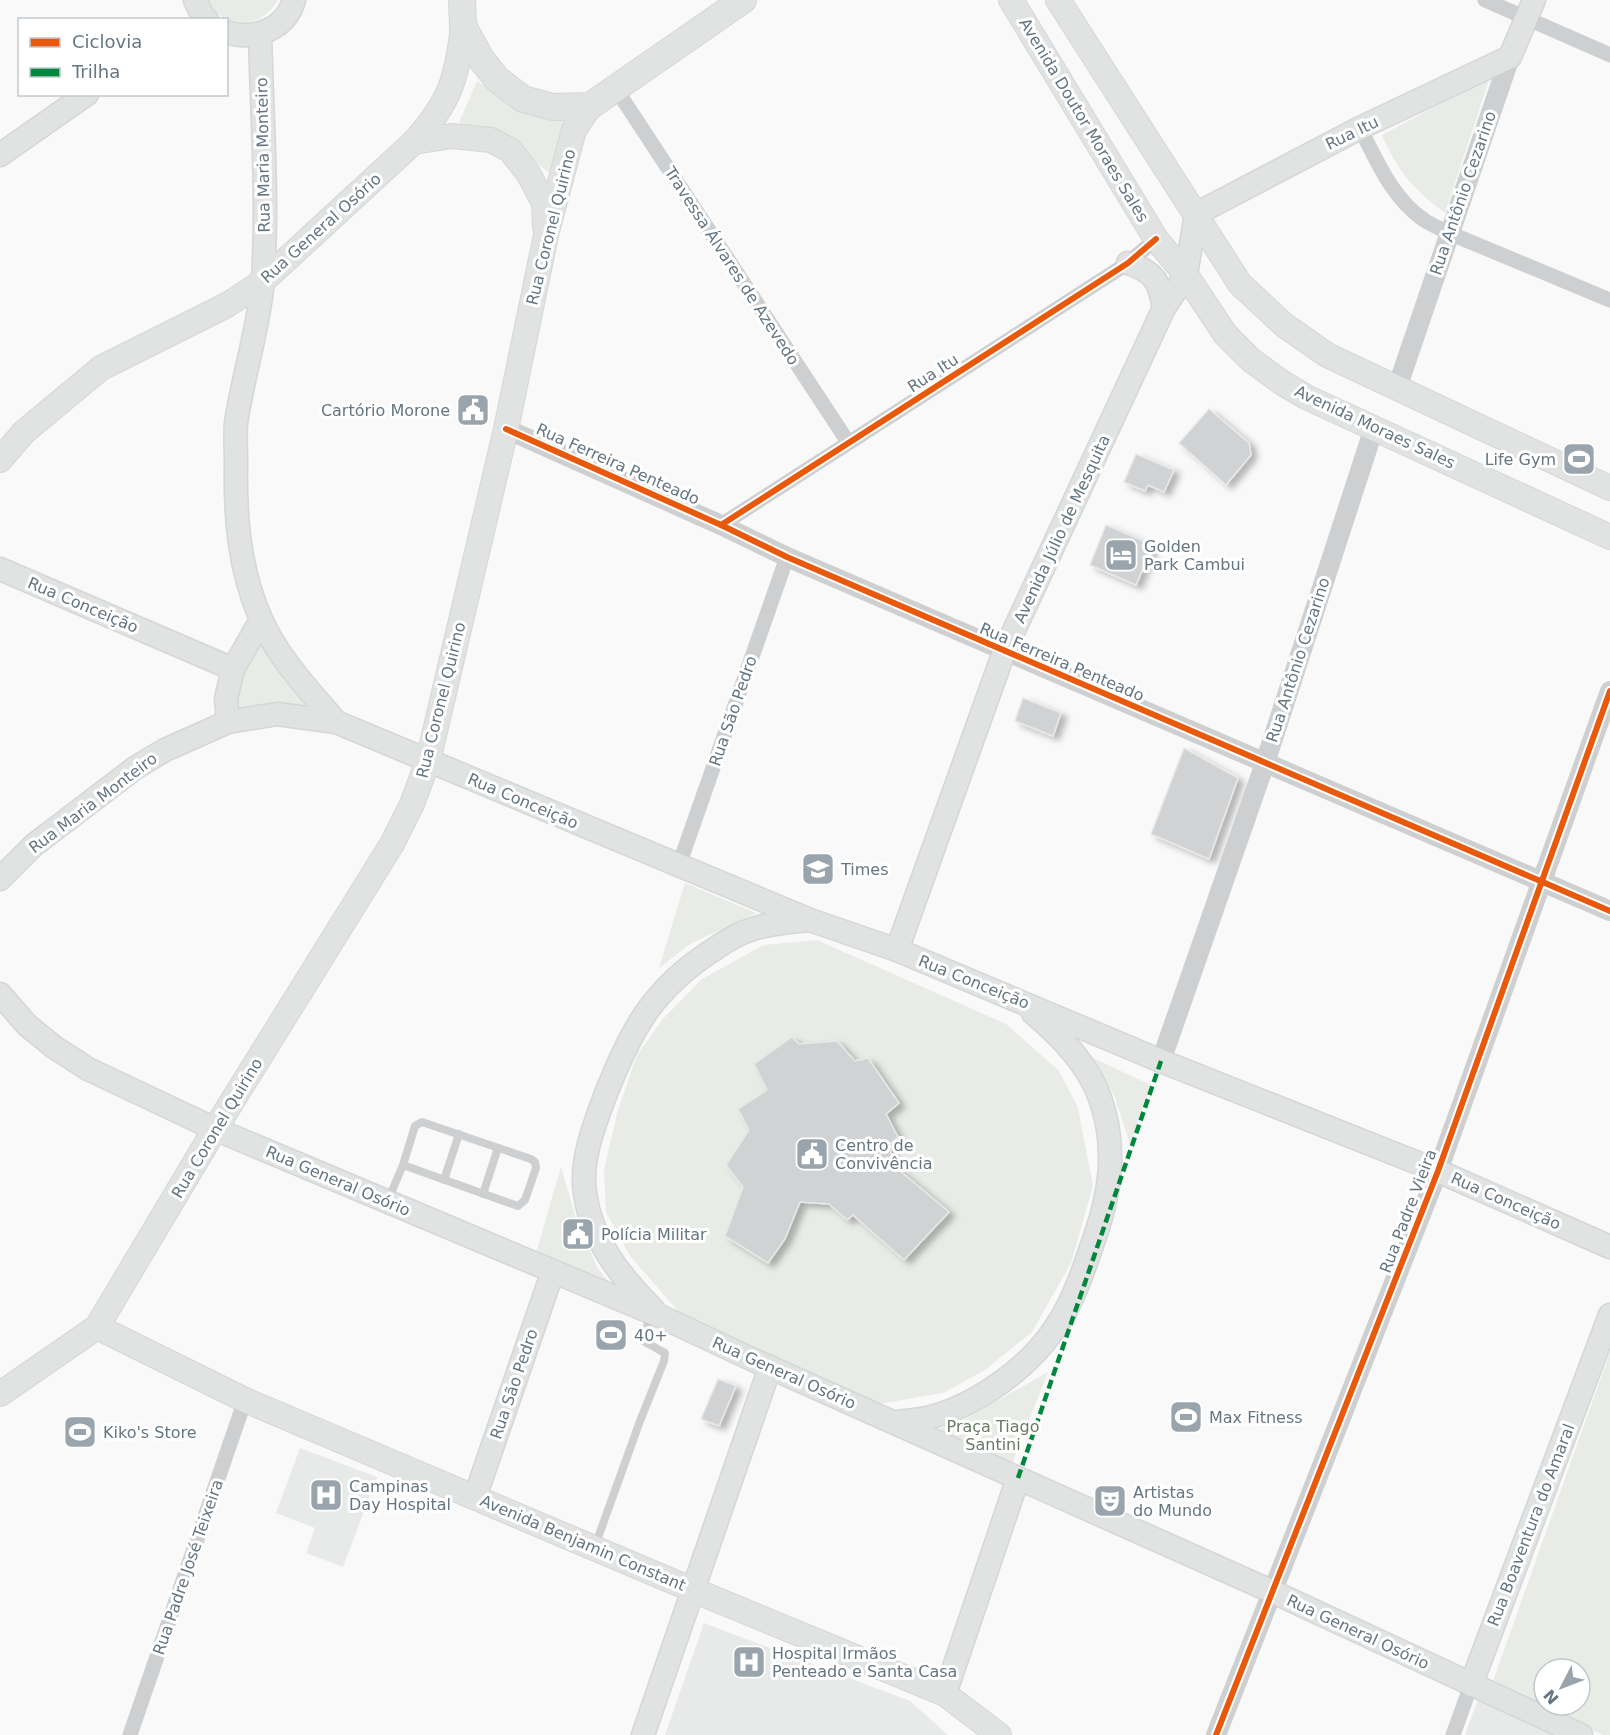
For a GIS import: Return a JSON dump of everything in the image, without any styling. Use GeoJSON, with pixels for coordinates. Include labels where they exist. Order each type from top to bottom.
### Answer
{"type":"FeatureCollection","features":[{"type":"Feature","properties":{"kind":"highway"},"geometry":{"type":"LineString","coordinates":[[462,0],[463,26],[481,59],[497,79],[523,99],[553,107],[590,106]]}},
{"type":"Feature","properties":{"kind":"highway","name":"Rua Coronel Quirino"},"geometry":{"type":"LineString","coordinates":[[590,106],[743,0]]}},
{"type":"Feature","properties":{"kind":"main road"},"geometry":{"type":"LineString","coordinates":[[228,33],[238,36],[260,34],[273,28],[285,18],[294,0]]}},
{"type":"Feature","properties":{"kind":"main road","name":"Avenida Doutor Moraes Sales"},"geometry":{"type":"LineString","coordinates":[[1011,0],[1156,239]]}},
{"type":"Feature","properties":{"kind":"main road"},"geometry":{"type":"LineString","coordinates":[[1058,0],[1240,284],[1284,325],[1327,355],[1610,488]]}},
{"type":"Feature","properties":{"kind":"main road","name":"Rua Antônio Cezarino"},"geometry":{"type":"LineString","coordinates":[[1510,57],[1531,10]]}},
{"type":"Feature","properties":{"kind":"main road","name":"Rua General Osório"},"geometry":{"type":"LineString","coordinates":[[0,460],[24,432],[101,369],[226,305],[262,282],[414,142],[434,120],[452,85],[459,63],[463,26]]}},
{"type":"Feature","properties":{"kind":"main road","name":"Rua Maria Monteiro"},"geometry":{"type":"LineString","coordinates":[[260,34],[265,244],[255,331],[236,424],[235,506],[240,548],[261,620],[276,647],[336,722]]}},
{"type":"Feature","properties":{"kind":"main road","name":"Rua Itu"},"geometry":{"type":"LineString","coordinates":[[1196,214],[1360,128],[1510,57]]}},
{"type":"Feature","properties":{"kind":"main road"},"geometry":{"type":"LineString","coordinates":[[0,155],[84,96]]}},
{"type":"Feature","properties":{"kind":"main road","name":"Rua Coronel Quirino"},"geometry":{"type":"LineString","coordinates":[[0,1394],[97,1327],[215,1129],[392,844],[412,804],[428,761],[506,429],[546,235],[574,130],[590,106]]}},
{"type":"Feature","properties":{"kind":"main road"},"geometry":{"type":"LineString","coordinates":[[414,142],[452,136],[491,140],[510,150],[528,173],[543,203],[546,235]]}},
{"type":"Feature","properties":{"kind":"main road","name":"Avenida Júlio de Mesquita"},"geometry":{"type":"LineString","coordinates":[[897,950],[1004,652],[1164,308],[1186,275],[1196,214]]}},
{"type":"Feature","properties":{"kind":"main road","name":"Avenida Moraes Sales"},"geometry":{"type":"LineString","coordinates":[[1156,239],[1186,275],[1225,334],[1251,360],[1281,382],[1306,397],[1610,537]]}},
{"type":"Feature","properties":{"kind":"main road"},"geometry":{"type":"LineString","coordinates":[[1128,263],[1145,269],[1157,280],[1164,308]]}},
{"type":"Feature","properties":{"kind":"main road","name":"Rua Conceição"},"geometry":{"type":"LineString","coordinates":[[0,569],[232,669]]}},
{"type":"Feature","properties":{"kind":"main road"},"geometry":{"type":"LineString","coordinates":[[228,722],[226,699],[232,669],[261,620]]}},
{"type":"Feature","properties":{"kind":"main road","name":"Rua Maria Monteiro"},"geometry":{"type":"LineString","coordinates":[[0,879],[34,845],[135,768],[165,750],[228,722],[277,714],[336,722]]}},
{"type":"Feature","properties":{"kind":"main road","name":"Rua Conceição"},"geometry":{"type":"LineString","coordinates":[[336,722],[810,920],[897,950],[1161,1061],[1438,1172],[1610,1247]]}},
{"type":"Feature","properties":{"kind":"main road"},"geometry":{"type":"LineString","coordinates":[[656,1314],[611,1261],[590,1217],[584,1193],[584,1169],[601,1108],[620,1057],[646,1010],[685,968],[750,930],[810,920]]}},
{"type":"Feature","properties":{"kind":"main road","name":"Rua General Osório"},"geometry":{"type":"LineString","coordinates":[[0,994],[27,1025],[62,1053],[88,1069],[215,1129],[656,1314],[1271,1591],[1581,1735]]}},
{"type":"Feature","properties":{"kind":"main road"},"geometry":{"type":"LineString","coordinates":[[893,1422],[926,1418],[957,1408],[994,1387],[1022,1365],[1055,1328],[1088,1257],[1103,1215],[1109,1189],[1111,1158],[1107,1125],[1100,1098],[1094,1083],[1059,1036],[1020,1001]]}},
{"type":"Feature","properties":{"kind":"main road","name":"Rua São Pedro"},"geometry":{"type":"LineString","coordinates":[[475,1497],[553,1271]]}},
{"type":"Feature","properties":{"kind":"main road","name":"Rua Boaventura do Amaral"},"geometry":{"type":"LineString","coordinates":[[1471,1685],[1610,1315]]}},
{"type":"Feature","properties":{"kind":"main road","name":"Avenida Benjamin Constant"},"geometry":{"type":"LineString","coordinates":[[97,1327],[245,1400],[945,1694],[999,1735]]}},
{"type":"Feature","properties":{"kind":"main road"},"geometry":{"type":"LineString","coordinates":[[643,1735],[770,1367]]}},
{"type":"Feature","properties":{"kind":"main road"},"geometry":{"type":"LineString","coordinates":[[945,1694],[1018,1478]]}},
{"type":"Feature","properties":{"kind":"street"},"geometry":{"type":"LineString","coordinates":[[1485,0],[1531,10],[1610,55]]}},
{"type":"Feature","properties":{"kind":"street","name":"Rua Antônio Cezarino"},"geometry":{"type":"LineString","coordinates":[[1397,388],[1510,57]]}},
{"type":"Feature","properties":{"kind":"street","name":"Travessa Álvares de Azevedo"},"geometry":{"type":"LineString","coordinates":[[616,89],[848,442]]}},
{"type":"Feature","properties":{"kind":"street"},"geometry":{"type":"LineString","coordinates":[[1360,128],[1386,179],[1403,201],[1424,220],[1449,233],[1610,300]]}},
{"type":"Feature","properties":{"kind":"street","name":"Rua Itu"},"geometry":{"type":"LineString","coordinates":[[721,525],[1128,263],[1156,239]]}},
{"type":"Feature","properties":{"kind":"street","name":"Rua Antônio Cezarino"},"geometry":{"type":"LineString","coordinates":[[1161,1061],[1265,763],[1374,428]]}},
{"type":"Feature","properties":{"kind":"street","name":"Rua Ferreira Penteado"},"geometry":{"type":"LineString","coordinates":[[506,429],[787,557],[1004,652],[1610,911]]}},
{"type":"Feature","properties":{"kind":"street","name":"Rua São Pedro"},"geometry":{"type":"LineString","coordinates":[[679,865],[787,557]]}},
{"type":"Feature","properties":{"kind":"street","name":"Rua Padre Vieira"},"geometry":{"type":"LineString","coordinates":[[1216,1735],[1438,1172],[1610,691]]}},
{"type":"Feature","properties":{"kind":"street","name":"Rua Padre José Teixeira"},"geometry":{"type":"LineString","coordinates":[[130,1735],[245,1400]]}},
{"type":"Feature","properties":{"kind":"street","name":"Rua Boaventura do Amaral"},"geometry":{"type":"LineString","coordinates":[[1453,1735],[1471,1685]]}},
{"type":"Feature","properties":{"kind":"lane"},"geometry":{"type":"LineString","coordinates":[[387,1201],[403,1165],[415,1126],[422,1122],[531,1159],[535,1162],[536,1168],[522,1204],[518,1206],[403,1165]]}},
{"type":"Feature","properties":{"kind":"lane"},"geometry":{"type":"LineString","coordinates":[[444,1180],[459,1134]]}},
{"type":"Feature","properties":{"kind":"lane"},"geometry":{"type":"LineString","coordinates":[[483,1194],[498,1148]]}},
{"type":"Feature","properties":{"kind":"lane"},"geometry":{"type":"LineString","coordinates":[[594,1548],[664,1361],[665,1353],[645,1342],[656,1314]]}},
{"type":"Feature","properties":{"kind":"shaded area","name":"Campinas Day Hospital"},"geometry":{"type":"Polygon","coordinates":[[[300,1448],[377,1477],[343,1567],[306,1553],[315,1528],[276,1513],[300,1448]]]}},
{"type":"Feature","properties":{"kind":"shaded area","name":"Hospital Irmãos Penteado e Santa Casa"},"geometry":{"type":"Polygon","coordinates":[[[704,1623],[910,1701],[948,1735],[665,1735],[704,1623]]]}},
{"type":"Feature","properties":{"kind":"shaded area"},"geometry":{"type":"Polygon","coordinates":[[[1480,1694],[1569,1735],[1465,1735],[1480,1694]]]}},
{"type":"Feature","properties":{"kind":"green space"},"geometry":{"type":"Polygon","coordinates":[[[206,0],[278,0],[270,10],[252,22],[232,21],[214,10],[206,0]]]}},
{"type":"Feature","properties":{"kind":"green space"},"geometry":{"type":"Polygon","coordinates":[[[1490,77],[1445,213],[1408,179],[1394,159],[1382,135],[1490,77]]]}},
{"type":"Feature","properties":{"kind":"green space"},"geometry":{"type":"Polygon","coordinates":[[[477,81],[517,106],[569,117],[553,176],[502,134],[459,123],[477,81]]]}},
{"type":"Feature","properties":{"kind":"green space"},"geometry":{"type":"Polygon","coordinates":[[[260,640],[311,709],[237,711],[240,683],[260,640]]]}},
{"type":"Feature","properties":{"kind":"green space"},"geometry":{"type":"Polygon","coordinates":[[[685,883],[756,913],[690,944],[659,968],[685,883]]]}},
{"type":"Feature","properties":{"kind":"green space"},"geometry":{"type":"Polygon","coordinates":[[[817,940],[1006,1024],[1059,1071],[1078,1108],[1093,1186],[1071,1263],[1032,1332],[985,1370],[943,1393],[873,1405],[686,1320],[630,1256],[606,1212],[604,1170],[618,1110],[637,1055],[662,1020],[702,979],[764,945],[817,940]]]}},
{"type":"Feature","properties":{"kind":"green space"},"geometry":{"type":"Polygon","coordinates":[[[1093,1058],[1151,1085],[1130,1144],[1114,1095],[1093,1058]]]}},
{"type":"Feature","properties":{"kind":"green space"},"geometry":{"type":"Polygon","coordinates":[[[561,1167],[576,1219],[598,1269],[622,1297],[536,1253],[561,1167]]]}},
{"type":"Feature","properties":{"kind":"green space"},"geometry":{"type":"Polygon","coordinates":[[[1610,1352],[1610,1735],[1603,1735],[1564,1717],[1592,1717],[1592,1657],[1532,1657],[1532,1702],[1492,1684],[1610,1352]]]}},
{"type":"Feature","properties":{"kind":"green space","name":"Praça Tiago Santini"},"geometry":{"type":"Polygon","coordinates":[[[1048,1372],[1008,1474],[926,1433],[960,1422],[1048,1372]]]}},
{"type":"Feature","properties":{"kind":"building"},"geometry":{"type":"Polygon","coordinates":[[[1209,409],[1249,443],[1251,455],[1226,485],[1179,443],[1209,409]]]}},
{"type":"Feature","properties":{"kind":"building"},"geometry":{"type":"Polygon","coordinates":[[[1136,454],[1174,470],[1164,492],[1148,485],[1145,491],[1124,482],[1136,454]]]}},
{"type":"Feature","properties":{"kind":"building","name":"Golden Park Cambui"},"geometry":{"type":"Polygon","coordinates":[[[1106,525],[1153,545],[1136,585],[1090,565],[1106,525]]]}},
{"type":"Feature","properties":{"kind":"building"},"geometry":{"type":"Polygon","coordinates":[[[1023,698],[1061,713],[1053,736],[1015,721],[1023,698]]]}},
{"type":"Feature","properties":{"kind":"building"},"geometry":{"type":"Polygon","coordinates":[[[1184,748],[1238,778],[1209,859],[1151,834],[1184,748]]]}},
{"type":"Feature","properties":{"kind":"building","name":"Centro de Convivência"},"geometry":{"type":"Polygon","coordinates":[[[792,1037],[799,1044],[837,1041],[855,1061],[868,1058],[899,1103],[886,1114],[898,1137],[890,1144],[892,1164],[949,1212],[904,1260],[853,1215],[847,1220],[829,1204],[800,1202],[785,1239],[768,1263],[725,1236],[743,1187],[726,1165],[749,1130],[738,1109],[767,1090],[754,1064],[792,1037]]]}},
{"type":"Feature","properties":{"kind":"building"},"geometry":{"type":"Polygon","coordinates":[[[718,1379],[736,1386],[719,1426],[701,1419],[718,1379]]]}},
{"type":"Feature","properties":{"kind":"marked path"},"geometry":{"type":"LineString","coordinates":[[1018,1478],[1161,1061]]}},
{"type":"Feature","properties":{"kind":"cycle path"},"geometry":{"type":"LineString","coordinates":[[721,525],[1128,263],[1156,239]]}},
{"type":"Feature","properties":{"kind":"cycle path"},"geometry":{"type":"LineString","coordinates":[[506,429],[787,557],[1610,911]]}},
{"type":"Feature","properties":{"kind":"cycle path"},"geometry":{"type":"LineString","coordinates":[[1216,1735],[1438,1171],[1610,691]]}},
{"type":"Feature","properties":{"kind":"place","name":"Cartório Morone"},"geometry":{"type":"Point","coordinates":[473,410]}},
{"type":"Feature","properties":{"kind":"place","name":"Life Gym"},"geometry":{"type":"Point","coordinates":[1579,459]}},
{"type":"Feature","properties":{"kind":"place","name":"Golden Park Cambui"},"geometry":{"type":"Point","coordinates":[1121,555]}},
{"type":"Feature","properties":{"kind":"place","name":"Times"},"geometry":{"type":"Point","coordinates":[818,869]}},
{"type":"Feature","properties":{"kind":"place","name":"Centro de Convivência"},"geometry":{"type":"Point","coordinates":[812,1154]}},
{"type":"Feature","properties":{"kind":"place","name":"Polícia Militar"},"geometry":{"type":"Point","coordinates":[578,1234]}},
{"type":"Feature","properties":{"kind":"place","name":"40+"},"geometry":{"type":"Point","coordinates":[611,1335]}},
{"type":"Feature","properties":{"kind":"place","name":"Max Fitness"},"geometry":{"type":"Point","coordinates":[1186,1417]}},
{"type":"Feature","properties":{"kind":"place","name":"Kiko's Store"},"geometry":{"type":"Point","coordinates":[80,1432]}},
{"type":"Feature","properties":{"kind":"place","name":"Campinas Day Hospital"},"geometry":{"type":"Point","coordinates":[326,1495]}},
{"type":"Feature","properties":{"kind":"place","name":"Artistas do Mundo"},"geometry":{"type":"Point","coordinates":[1110,1501]}},
{"type":"Feature","properties":{"kind":"place","name":"Hospital Irmãos Penteado e Santa Casa"},"geometry":{"type":"Point","coordinates":[749,1662]}}]}
